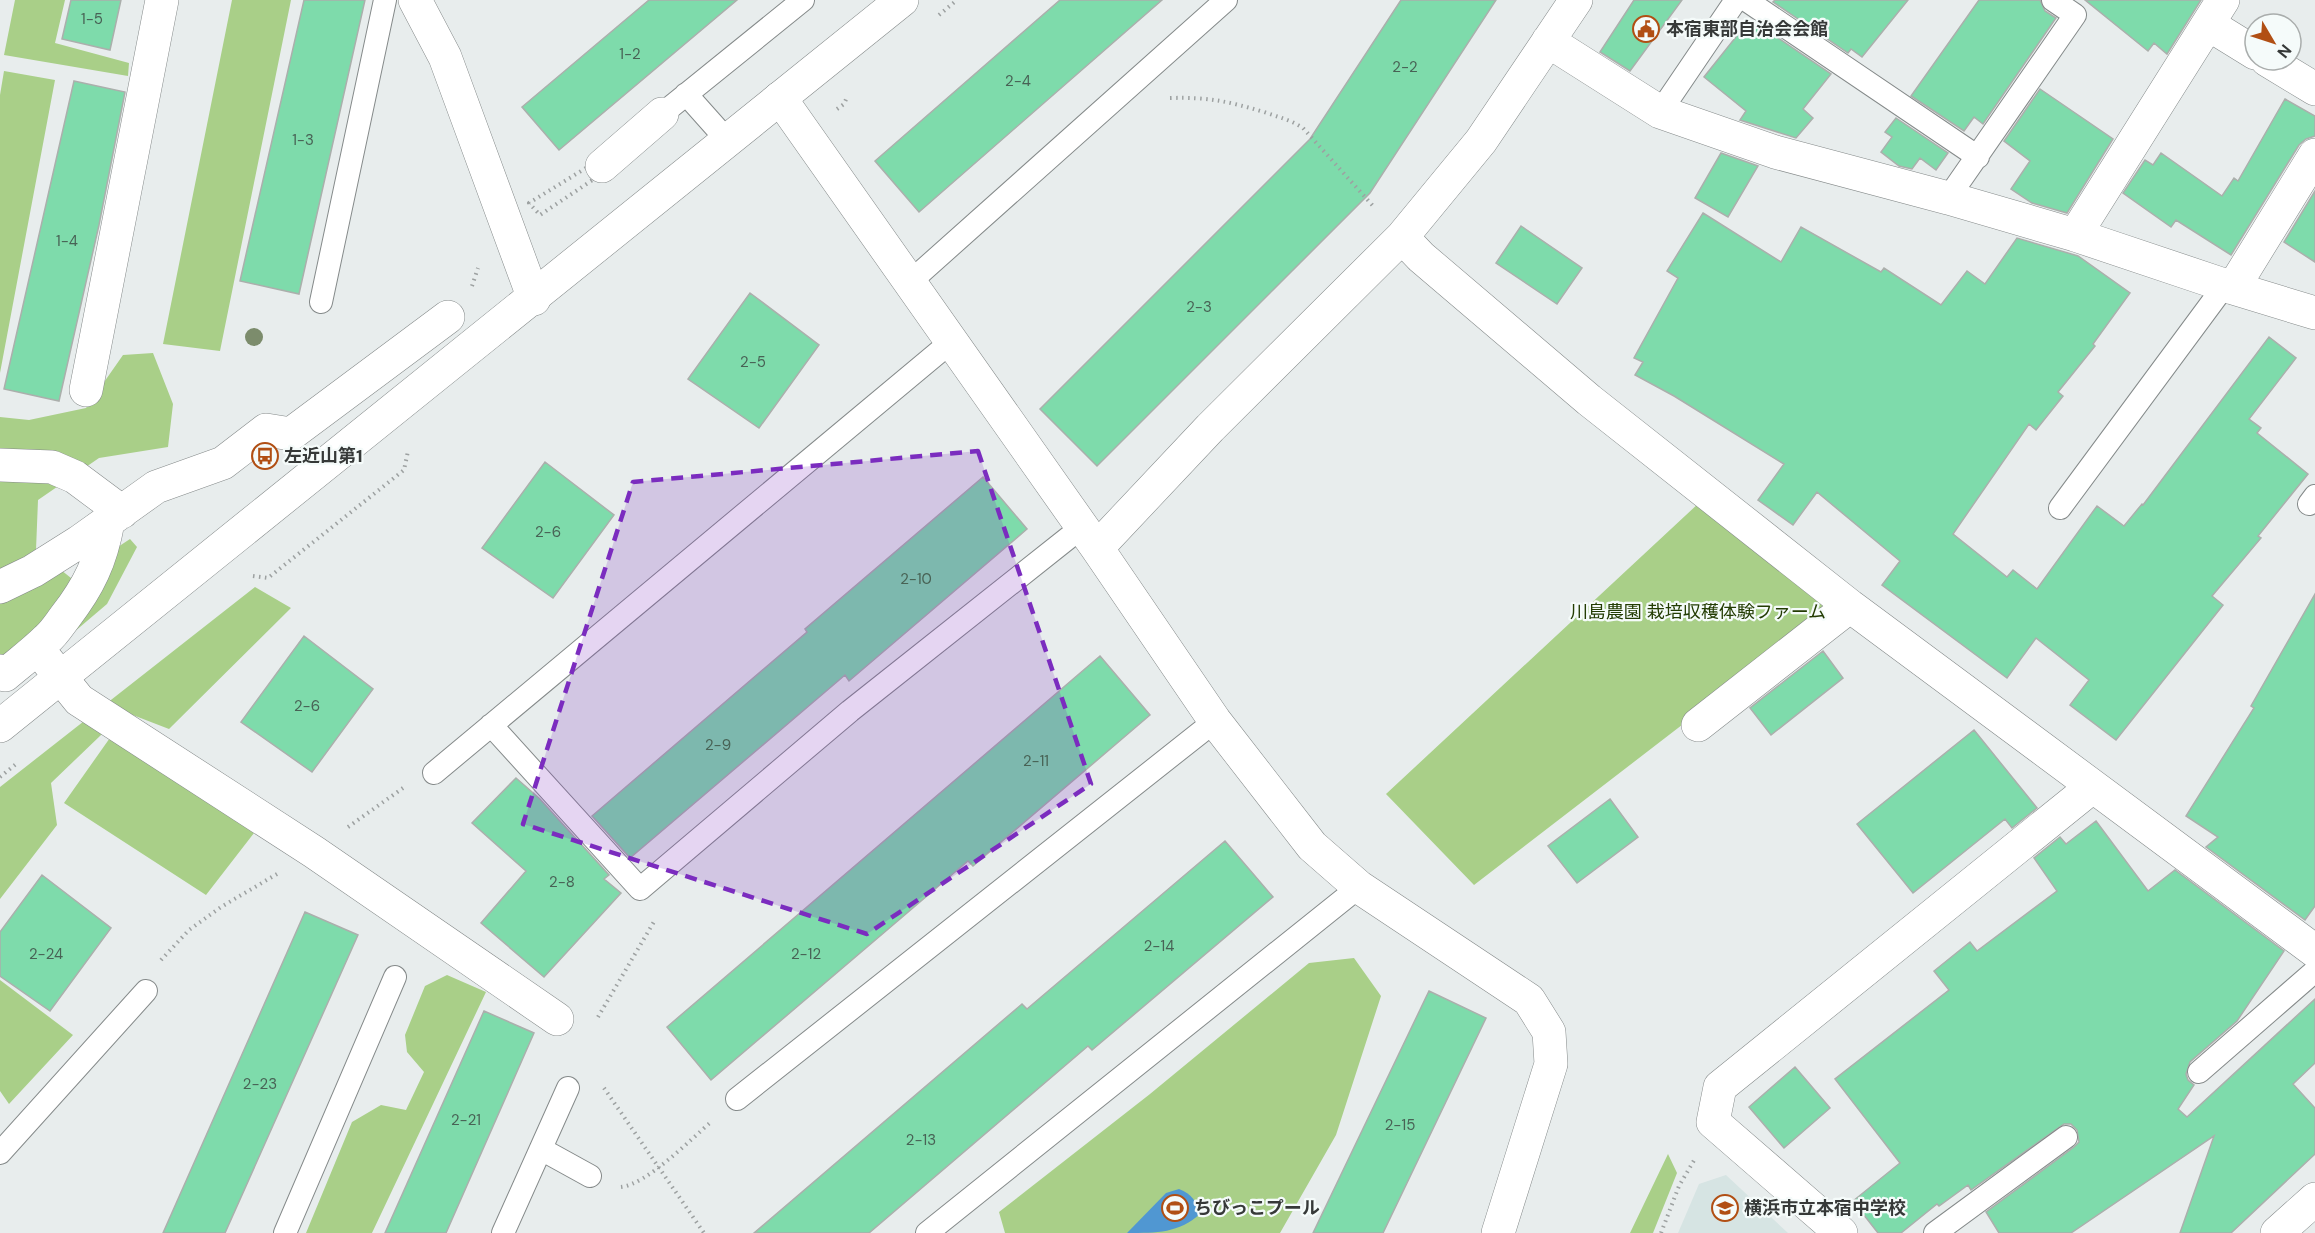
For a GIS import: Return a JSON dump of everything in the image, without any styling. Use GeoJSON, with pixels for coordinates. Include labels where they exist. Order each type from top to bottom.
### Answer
{"type":"FeatureCollection","features":[{"type":"Feature","properties":{"kind":"street"},"geometry":{"type":"LineString","coordinates":[[86,390],[162,0]]}},
{"type":"Feature","properties":{"kind":"street"},"geometry":{"type":"LineString","coordinates":[[415,0],[446,57],[534,299]]}},
{"type":"Feature","properties":{"kind":"street"},"geometry":{"type":"LineString","coordinates":[[0,726],[534,299],[902,0]]}},
{"type":"Feature","properties":{"kind":"street"},"geometry":{"type":"LineString","coordinates":[[1089,538],[1209,428],[1402,237],[1481,141],[1575,0]]}},
{"type":"Feature","properties":{"kind":"street"},"geometry":{"type":"LineString","coordinates":[[2075,235],[2215,12],[2243,41]]}},
{"type":"Feature","properties":{"kind":"street"},"geometry":{"type":"LineString","coordinates":[[1548,41],[1660,112],[1775,152],[2075,235],[2229,287],[2315,313]]}},
{"type":"Feature","properties":{"kind":"street"},"geometry":{"type":"LineString","coordinates":[[2287,72],[2315,89]]}},
{"type":"Feature","properties":{"kind":"street"},"geometry":{"type":"LineString","coordinates":[[780,98],[952,341],[1215,721],[1312,846],[1359,887],[1529,1000],[1549,1032],[1551,1064],[1498,1233]]}},
{"type":"Feature","properties":{"kind":"street"},"geometry":{"type":"LineString","coordinates":[[602,166],[674,104]]}},
{"type":"Feature","properties":{"kind":"street"},"geometry":{"type":"LineString","coordinates":[[2229,287],[2315,154]]}},
{"type":"Feature","properties":{"kind":"street"},"geometry":{"type":"LineString","coordinates":[[1402,237],[1430,264],[1589,400],[1850,606],[2315,951]]}},
{"type":"Feature","properties":{"kind":"street"},"geometry":{"type":"LineString","coordinates":[[0,587],[33,571],[156,487],[223,463],[266,430],[291,434],[448,317]]}},
{"type":"Feature","properties":{"kind":"street"},"geometry":{"type":"LineString","coordinates":[[0,465],[52,467],[75,477],[115,517]]}},
{"type":"Feature","properties":{"kind":"street"},"geometry":{"type":"LineString","coordinates":[[0,671],[5,675],[49,638],[91,581],[115,517]]}},
{"type":"Feature","properties":{"kind":"street"},"geometry":{"type":"LineString","coordinates":[[1698,725],[1850,606]]}},
{"type":"Feature","properties":{"kind":"street"},"geometry":{"type":"LineString","coordinates":[[37,648],[79,700],[314,852],[557,1019]]}},
{"type":"Feature","properties":{"kind":"street"},"geometry":{"type":"LineString","coordinates":[[1841,1233],[1713,1122],[1720,1087],[2092,787]]}},
{"type":"Feature","properties":{"kind":"street"},"geometry":{"type":"LineString","coordinates":[[2277,1233],[2315,1199]]}},
{"type":"Feature","properties":{"kind":"lane"},"geometry":{"type":"LineString","coordinates":[[321,302],[385,0]]}},
{"type":"Feature","properties":{"kind":"lane"},"geometry":{"type":"LineString","coordinates":[[728,140],[674,104],[803,0]]}},
{"type":"Feature","properties":{"kind":"lane"},"geometry":{"type":"LineString","coordinates":[[910,282],[1227,0]]}},
{"type":"Feature","properties":{"kind":"lane"},"geometry":{"type":"LineString","coordinates":[[1660,112],[1736,0]]}},
{"type":"Feature","properties":{"kind":"lane"},"geometry":{"type":"LineString","coordinates":[[1746,0],[1978,157]]}},
{"type":"Feature","properties":{"kind":"lane"},"geometry":{"type":"LineString","coordinates":[[1948,198],[2075,15],[2052,0]]}},
{"type":"Feature","properties":{"kind":"lane"},"geometry":{"type":"LineString","coordinates":[[2060,508],[2229,287]]}},
{"type":"Feature","properties":{"kind":"lane"},"geometry":{"type":"LineString","coordinates":[[434,773],[952,341]]}},
{"type":"Feature","properties":{"kind":"lane"},"geometry":{"type":"LineString","coordinates":[[491,725],[640,890],[849,711],[1089,538]]}},
{"type":"Feature","properties":{"kind":"lane"},"geometry":{"type":"LineString","coordinates":[[736,1099],[1215,721]]}},
{"type":"Feature","properties":{"kind":"lane"},"geometry":{"type":"LineString","coordinates":[[927,1233],[1359,887]]}},
{"type":"Feature","properties":{"kind":"lane"},"geometry":{"type":"LineString","coordinates":[[2199,1072],[2315,971]]}},
{"type":"Feature","properties":{"kind":"lane"},"geometry":{"type":"LineString","coordinates":[[285,1233],[395,977]]}},
{"type":"Feature","properties":{"kind":"lane"},"geometry":{"type":"LineString","coordinates":[[0,1153],[146,991]]}},
{"type":"Feature","properties":{"kind":"lane"},"geometry":{"type":"LineString","coordinates":[[503,1233],[568,1088]]}},
{"type":"Feature","properties":{"kind":"lane"},"geometry":{"type":"LineString","coordinates":[[1935,1233],[2066,1137]]}},
{"type":"Feature","properties":{"kind":"lane"},"geometry":{"type":"LineString","coordinates":[[541,1149],[590,1176]]}},
{"type":"Feature","properties":{"kind":"path"},"geometry":{"type":"LineString","coordinates":[[1162,98],[1202,97],[1231,101],[1293,121],[1303,128],[1402,237]]}},
{"type":"Feature","properties":{"kind":"path"},"geometry":{"type":"LineString","coordinates":[[594,1024],[669,898],[670,863]]}},
{"type":"Feature","properties":{"kind":"path"},"geometry":{"type":"LineString","coordinates":[[599,1080],[704,1233]]}},
{"type":"Feature","properties":{"kind":"path"},"geometry":{"type":"LineString","coordinates":[[590,1176],[616,1188],[628,1186],[659,1167],[736,1099]]}},
{"type":"Feature","properties":{"kind":"path"},"geometry":{"type":"LineString","coordinates":[[1661,1233],[1679,1186],[1713,1122]]}},
{"type":"Feature","properties":{"kind":"highlighted area"},"geometry":{"type":"Polygon","coordinates":[[[978,451],[1091,784],[867,934],[523,824],[633,482],[978,451]]]}},
{"type":"Feature","properties":{"kind":"shaded area","name":"横浜市立本宿中学校"},"geometry":{"type":"Polygon","coordinates":[[[1726,1175],[1788,1233],[1678,1233],[1699,1184],[1726,1175]]]}},
{"type":"Feature","properties":{"kind":"green space"},"geometry":{"type":"Polygon","coordinates":[[[15,0],[65,0],[55,43],[129,63],[128,76],[4,55],[15,0]]]}},
{"type":"Feature","properties":{"kind":"green space"},"geometry":{"type":"Polygon","coordinates":[[[232,0],[291,0],[220,351],[163,344],[232,0]]]}},
{"type":"Feature","properties":{"kind":"green space"},"geometry":{"type":"Polygon","coordinates":[[[4,71],[55,80],[0,373],[0,95],[4,71]]]}},
{"type":"Feature","properties":{"kind":"green space"},"geometry":{"type":"Polygon","coordinates":[[[153,353],[173,404],[168,447],[99,458],[38,500],[36,550],[71,578],[130,539],[137,547],[107,604],[20,678],[0,691],[0,417],[29,420],[86,408],[123,355],[153,353]]]}},
{"type":"Feature","properties":{"kind":"green space","name":"川島農園 栽培収穫体験ファーム"},"geometry":{"type":"Polygon","coordinates":[[[1700,502],[1834,608],[1474,885],[1386,794],[1700,502]]]}},
{"type":"Feature","properties":{"kind":"green space"},"geometry":{"type":"Polygon","coordinates":[[[255,587],[291,608],[169,729],[125,712],[51,783],[57,825],[0,899],[0,787],[255,587]]]}},
{"type":"Feature","properties":{"kind":"green space"},"geometry":{"type":"Polygon","coordinates":[[[112,735],[254,833],[206,895],[64,803],[112,735]]]}},
{"type":"Feature","properties":{"kind":"green space"},"geometry":{"type":"Polygon","coordinates":[[[1354,958],[1381,996],[1336,1135],[1280,1233],[1005,1233],[999,1212],[1150,1094],[1309,963],[1354,958]]]}},
{"type":"Feature","properties":{"kind":"green space"},"geometry":{"type":"Polygon","coordinates":[[[447,975],[486,992],[372,1233],[306,1233],[352,1122],[381,1105],[406,1110],[424,1072],[407,1052],[405,1035],[425,986],[447,975]]]}},
{"type":"Feature","properties":{"kind":"green space"},"geometry":{"type":"Polygon","coordinates":[[[0,980],[73,1035],[9,1104],[0,1091],[0,980]]]}},
{"type":"Feature","properties":{"kind":"green space"},"geometry":{"type":"Polygon","coordinates":[[[1668,1154],[1677,1173],[1653,1233],[1630,1233],[1668,1154]]]}},
{"type":"Feature","properties":{"kind":"water","name":"ちびっこプール"},"geometry":{"type":"Polygon","coordinates":[[[1179,1189],[1193,1198],[1200,1214],[1184,1225],[1167,1231],[1127,1233],[1166,1193],[1179,1189]]]}},
{"type":"Feature","properties":{"kind":"building"},"geometry":{"type":"Polygon","coordinates":[[[71,0],[121,0],[110,50],[62,39],[71,0]]]}},
{"type":"Feature","properties":{"kind":"building"},"geometry":{"type":"Polygon","coordinates":[[[304,0],[365,0],[299,294],[240,281],[304,0]]]}},
{"type":"Feature","properties":{"kind":"building"},"geometry":{"type":"Polygon","coordinates":[[[649,0],[737,0],[559,150],[522,107],[649,0]]]}},
{"type":"Feature","properties":{"kind":"building"},"geometry":{"type":"Polygon","coordinates":[[[1060,0],[1162,0],[919,212],[875,161],[1060,0]]]}},
{"type":"Feature","properties":{"kind":"building"},"geometry":{"type":"Polygon","coordinates":[[[1401,0],[1496,0],[1370,193],[1097,466],[1040,409],[1310,139],[1401,0]]]}},
{"type":"Feature","properties":{"kind":"building"},"geometry":{"type":"Polygon","coordinates":[[[1634,0],[1682,0],[1630,71],[1600,52],[1634,0]]]}},
{"type":"Feature","properties":{"kind":"building"},"geometry":{"type":"Polygon","coordinates":[[[1775,0],[1908,0],[1862,57],[1851,49],[1848,53],[1773,2],[1775,0]]]}},
{"type":"Feature","properties":{"kind":"building"},"geometry":{"type":"Polygon","coordinates":[[[1979,0],[2040,0],[2045,11],[2056,18],[1983,124],[1974,117],[1964,131],[1911,96],[1979,0]]]}},
{"type":"Feature","properties":{"kind":"building"},"geometry":{"type":"Polygon","coordinates":[[[2085,0],[2201,0],[2167,54],[2154,43],[2148,51],[2085,0]]]}},
{"type":"Feature","properties":{"kind":"building"},"geometry":{"type":"Polygon","coordinates":[[[1756,23],[1831,74],[1803,109],[1813,118],[1796,138],[1740,120],[1746,111],[1704,77],[1739,33],[1744,38],[1756,23]]]}},
{"type":"Feature","properties":{"kind":"building"},"geometry":{"type":"Polygon","coordinates":[[[74,81],[125,92],[99,225],[59,401],[4,389],[74,81]]]}},
{"type":"Feature","properties":{"kind":"building"},"geometry":{"type":"Polygon","coordinates":[[[2040,89],[2113,139],[2067,213],[2032,203],[2011,189],[2030,161],[2004,141],[2040,89]]]}},
{"type":"Feature","properties":{"kind":"building"},"geometry":{"type":"Polygon","coordinates":[[[2285,99],[2315,116],[2315,136],[2299,145],[2231,255],[2176,220],[2171,227],[2123,193],[2145,160],[2153,165],[2161,153],[2222,196],[2234,178],[2238,181],[2285,99]]]}},
{"type":"Feature","properties":{"kind":"building"},"geometry":{"type":"Polygon","coordinates":[[[1896,118],[1948,153],[1936,170],[1920,158],[1912,169],[1899,166],[1881,152],[1892,137],[1885,132],[1896,118]]]}},
{"type":"Feature","properties":{"kind":"building"},"geometry":{"type":"Polygon","coordinates":[[[1721,153],[1758,166],[1728,217],[1695,198],[1721,153]]]}},
{"type":"Feature","properties":{"kind":"building"},"geometry":{"type":"Polygon","coordinates":[[[2315,191],[2315,262],[2284,242],[2315,191]]]}},
{"type":"Feature","properties":{"kind":"building"},"geometry":{"type":"Polygon","coordinates":[[[1703,213],[1781,262],[1801,227],[1881,272],[1884,268],[1941,305],[1967,271],[1985,284],[2017,238],[2078,256],[2130,293],[2093,344],[2095,346],[2058,392],[2063,396],[2036,430],[2029,424],[1953,534],[2007,577],[2013,570],[2037,589],[2097,506],[2124,526],[2143,505],[2269,337],[2296,358],[2249,419],[2261,428],[2257,433],[2308,474],[2258,536],[2261,538],[2212,596],[2223,605],[2116,740],[2070,705],[2089,680],[2036,638],[2007,678],[1882,585],[1900,561],[1817,492],[1793,525],[1758,500],[1784,464],[1674,396],[1635,375],[1643,362],[1634,358],[1678,278],[1667,271],[1703,213]]]}},
{"type":"Feature","properties":{"kind":"building"},"geometry":{"type":"Polygon","coordinates":[[[1521,226],[1582,268],[1557,304],[1496,263],[1521,226]]]}},
{"type":"Feature","properties":{"kind":"building"},"geometry":{"type":"Polygon","coordinates":[[[750,293],[819,345],[759,428],[688,379],[750,293]]]}},
{"type":"Feature","properties":{"kind":"building"},"geometry":{"type":"Polygon","coordinates":[[[545,462],[614,515],[553,598],[482,548],[545,462]]]}},
{"type":"Feature","properties":{"kind":"building"},"geometry":{"type":"Polygon","coordinates":[[[983,477],[1027,529],[849,681],[845,675],[630,858],[592,816],[807,632],[805,629],[983,477]]]}},
{"type":"Feature","properties":{"kind":"building"},"geometry":{"type":"Polygon","coordinates":[[[2315,594],[2315,906],[2305,920],[2206,847],[2218,837],[2186,816],[2254,708],[2251,706],[2315,594]]]}},
{"type":"Feature","properties":{"kind":"building"},"geometry":{"type":"Polygon","coordinates":[[[304,636],[373,689],[312,772],[241,722],[304,636]]]}},
{"type":"Feature","properties":{"kind":"building"},"geometry":{"type":"Polygon","coordinates":[[[1823,651],[1843,678],[1771,735],[1750,708],[1823,651]]]}},
{"type":"Feature","properties":{"kind":"building"},"geometry":{"type":"Polygon","coordinates":[[[1100,656],[1150,715],[973,866],[968,861],[711,1080],[667,1027],[1100,656]]]}},
{"type":"Feature","properties":{"kind":"building"},"geometry":{"type":"Polygon","coordinates":[[[1974,730],[2037,808],[2012,828],[2005,819],[1913,893],[1857,824],[1974,730]]]}},
{"type":"Feature","properties":{"kind":"building"},"geometry":{"type":"Polygon","coordinates":[[[516,778],[540,799],[609,875],[604,879],[621,893],[544,977],[481,923],[526,871],[472,823],[516,778]]]}},
{"type":"Feature","properties":{"kind":"building"},"geometry":{"type":"Polygon","coordinates":[[[1610,799],[1638,837],[1577,883],[1548,846],[1610,799]]]}},
{"type":"Feature","properties":{"kind":"building"},"geometry":{"type":"Polygon","coordinates":[[[2096,821],[2148,891],[2175,870],[2284,951],[2237,1021],[2190,1062],[2186,1074],[2188,1080],[2194,1085],[2178,1109],[2187,1117],[2315,999],[2315,1063],[2293,1084],[2315,1108],[2315,1154],[2231,1233],[2180,1233],[2214,1136],[2071,1233],[1999,1233],[1986,1212],[2079,1142],[2077,1130],[2071,1124],[2064,1124],[1971,1190],[1968,1185],[1939,1206],[1937,1204],[1901,1233],[1878,1233],[1853,1201],[1900,1163],[1835,1079],[1949,990],[1934,971],[1970,942],[1977,951],[2057,891],[2034,858],[2060,837],[2066,844],[2096,821]]]}},
{"type":"Feature","properties":{"kind":"building"},"geometry":{"type":"Polygon","coordinates":[[[1225,841],[1273,897],[1092,1050],[1088,1046],[869,1233],[754,1233],[1022,1004],[1027,1009],[1225,841]]]}},
{"type":"Feature","properties":{"kind":"building"},"geometry":{"type":"Polygon","coordinates":[[[42,875],[111,928],[50,1011],[0,976],[0,932],[42,875]]]}},
{"type":"Feature","properties":{"kind":"building"},"geometry":{"type":"Polygon","coordinates":[[[305,912],[358,935],[225,1233],[163,1233],[305,912]]]}},
{"type":"Feature","properties":{"kind":"building"},"geometry":{"type":"Polygon","coordinates":[[[1429,991],[1486,1018],[1383,1233],[1313,1233],[1429,991]]]}},
{"type":"Feature","properties":{"kind":"building"},"geometry":{"type":"Polygon","coordinates":[[[484,1011],[534,1033],[446,1233],[385,1233],[484,1011]]]}},
{"type":"Feature","properties":{"kind":"building"},"geometry":{"type":"Polygon","coordinates":[[[1795,1067],[1830,1108],[1784,1148],[1749,1107],[1795,1067]]]}},
{"type":"Feature","properties":{"kind":"place","name":"本宿東部自治会会館"},"geometry":{"type":"Point","coordinates":[1646,29]}},
{"type":"Feature","properties":{"kind":"place","name":"左近山第1"},"geometry":{"type":"Point","coordinates":[265,456]}},
{"type":"Feature","properties":{"kind":"place","name":"ちびっこプール"},"geometry":{"type":"Point","coordinates":[1175,1208]}},
{"type":"Feature","properties":{"kind":"place","name":"横浜市立本宿中学校"},"geometry":{"type":"Point","coordinates":[1725,1208]}}]}
